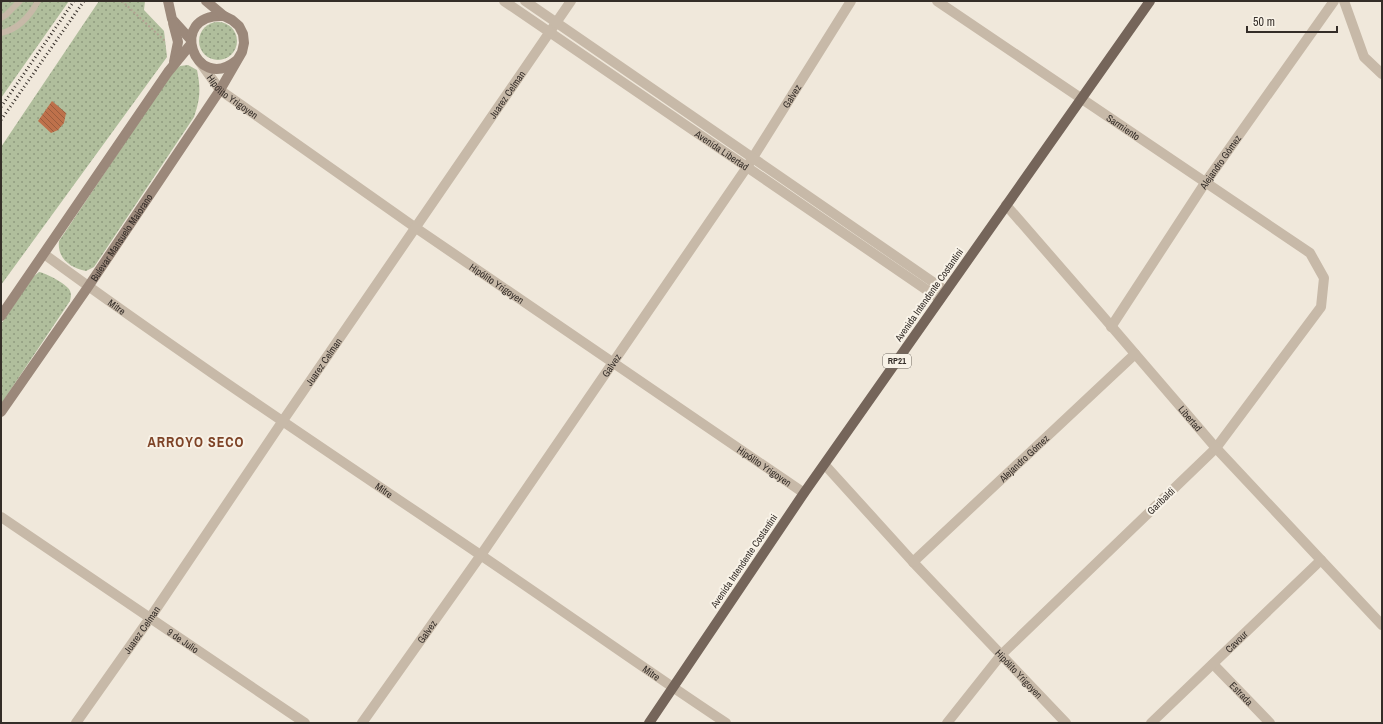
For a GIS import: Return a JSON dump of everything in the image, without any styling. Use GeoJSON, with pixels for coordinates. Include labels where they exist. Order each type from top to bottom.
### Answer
{"type":"FeatureCollection","features":[{"type":"Feature","properties":{"kind":"main road"},"geometry":{"type":"LineString","coordinates":[[168,1],[178,42],[174,64]]}},
{"type":"Feature","properties":{"kind":"main road","name":"Bulevar Mansuelo Maiorano"},"geometry":{"type":"LineString","coordinates":[[1,412],[88,287],[220,90],[244,48],[243,34],[238,26],[206,1]]}},
{"type":"Feature","properties":{"kind":"main road","name":"Avenida Intendente Costantini"},"geometry":{"type":"LineString","coordinates":[[649,723],[804,493],[1150,1]]}},
{"type":"Feature","properties":{"kind":"main road"},"geometry":{"type":"LineString","coordinates":[[1,316],[174,64],[191,42],[193,31],[198,24],[206,18],[224,16]]}},
{"type":"Feature","properties":{"kind":"main road"},"geometry":{"type":"LineString","coordinates":[[172,19],[191,42],[195,56],[200,62],[211,68],[223,68],[231,65],[237,60]]}},
{"type":"Feature","properties":{"kind":"street","name":"Avenida Libertad"},"geometry":{"type":"LineString","coordinates":[[504,1],[747,167],[943,295]]}},
{"type":"Feature","properties":{"kind":"street","name":"Avenida Libertad"},"geometry":{"type":"LineString","coordinates":[[525,1],[753,158],[943,295]]}},
{"type":"Feature","properties":{"kind":"street","name":"Juarez Celman"},"geometry":{"type":"LineString","coordinates":[[76,723],[150,618],[282,422],[550,33],[570,1]]}},
{"type":"Feature","properties":{"kind":"street","name":"Galvez"},"geometry":{"type":"LineString","coordinates":[[362,723],[614,363],[747,167],[851,1]]}},
{"type":"Feature","properties":{"kind":"street","name":"Sarmiento"},"geometry":{"type":"LineString","coordinates":[[937,1],[1310,253]]}},
{"type":"Feature","properties":{"kind":"street","name":"Alejandro Gómez"},"geometry":{"type":"LineString","coordinates":[[1111,327],[1205,183],[1334,1]]}},
{"type":"Feature","properties":{"kind":"street"},"geometry":{"type":"LineString","coordinates":[[1344,1],[1364,57],[1382,74]]}},
{"type":"Feature","properties":{"kind":"street","name":"Hipólito Yrigoyen"},"geometry":{"type":"LineString","coordinates":[[200,62],[220,90],[416,228],[804,493]]}},
{"type":"Feature","properties":{"kind":"street","name":"Libertad"},"geometry":{"type":"LineString","coordinates":[[1006,205],[1216,448],[1382,624]]}},
{"type":"Feature","properties":{"kind":"street","name":"Garibaldi"},"geometry":{"type":"LineString","coordinates":[[947,723],[1001,655],[1216,448],[1321,306],[1324,278],[1310,253]]}},
{"type":"Feature","properties":{"kind":"street","name":"Mitre"},"geometry":{"type":"LineString","coordinates":[[44,254],[88,287],[282,422],[481,555],[726,723]]}},
{"type":"Feature","properties":{"kind":"street","name":"Alejandro Gómez"},"geometry":{"type":"LineString","coordinates":[[913,562],[1134,354]]}},
{"type":"Feature","properties":{"kind":"street","name":"Hipólito Yrigoyen"},"geometry":{"type":"LineString","coordinates":[[825,465],[913,562],[1066,723]]}},
{"type":"Feature","properties":{"kind":"street","name":"9 de Julio"},"geometry":{"type":"LineString","coordinates":[[1,517],[305,723]]}},
{"type":"Feature","properties":{"kind":"street","name":"Cavour"},"geometry":{"type":"LineString","coordinates":[[1151,723],[1322,560]]}},
{"type":"Feature","properties":{"kind":"street","name":"Estrada"},"geometry":{"type":"LineString","coordinates":[[1213,664],[1270,723]]}},
{"type":"Feature","properties":{"kind":"lane"},"geometry":{"type":"LineString","coordinates":[[1,18],[20,1]]}},
{"type":"Feature","properties":{"kind":"lane"},"geometry":{"type":"LineString","coordinates":[[1,34],[19,26],[31,14],[38,1]]}},
{"type":"Feature","properties":{"kind":"path"},"geometry":{"type":"LineString","coordinates":[[122,1],[167,43]]}},
{"type":"Feature","properties":{"kind":"green space"},"geometry":{"type":"Polygon","coordinates":[[[1,1],[69,1],[1,98],[1,1]]]}},
{"type":"Feature","properties":{"kind":"green space"},"geometry":{"type":"Polygon","coordinates":[[[99,1],[145,1],[144,10],[164,31],[167,57],[1,285],[1,147],[99,1]]]}},
{"type":"Feature","properties":{"kind":"green space"},"geometry":{"type":"Polygon","coordinates":[[[218,22],[228,25],[234,31],[237,41],[234,51],[228,57],[218,60],[208,57],[202,51],[199,41],[202,31],[208,25],[218,22]]]}},
{"type":"Feature","properties":{"kind":"green space"},"geometry":{"type":"Polygon","coordinates":[[[188,65],[197,70],[199,83],[199,99],[194,117],[94,267],[86,271],[70,265],[62,257],[59,241],[173,71],[180,66],[188,65]]]}},
{"type":"Feature","properties":{"kind":"green space"},"geometry":{"type":"Polygon","coordinates":[[[39,272],[50,276],[66,286],[71,293],[70,301],[1,404],[1,324],[33,277],[39,272]]]}},
{"type":"Feature","properties":{"kind":"building"},"geometry":{"type":"Polygon","coordinates":[[[52,101],[66,113],[64,123],[58,130],[51,133],[38,121],[52,101]]]}},
{"type":"Feature","properties":{"kind":"railway"},"geometry":{"type":"LineString","coordinates":[[1,107],[74,1]]}},
{"type":"Feature","properties":{"kind":"railway"},"geometry":{"type":"LineString","coordinates":[[1,120],[84,1]]}},
{"type":"Feature","properties":{"kind":"district","name":"ARROYO SECO"},"geometry":{"type":"Point","coordinates":[196,442]}}]}
